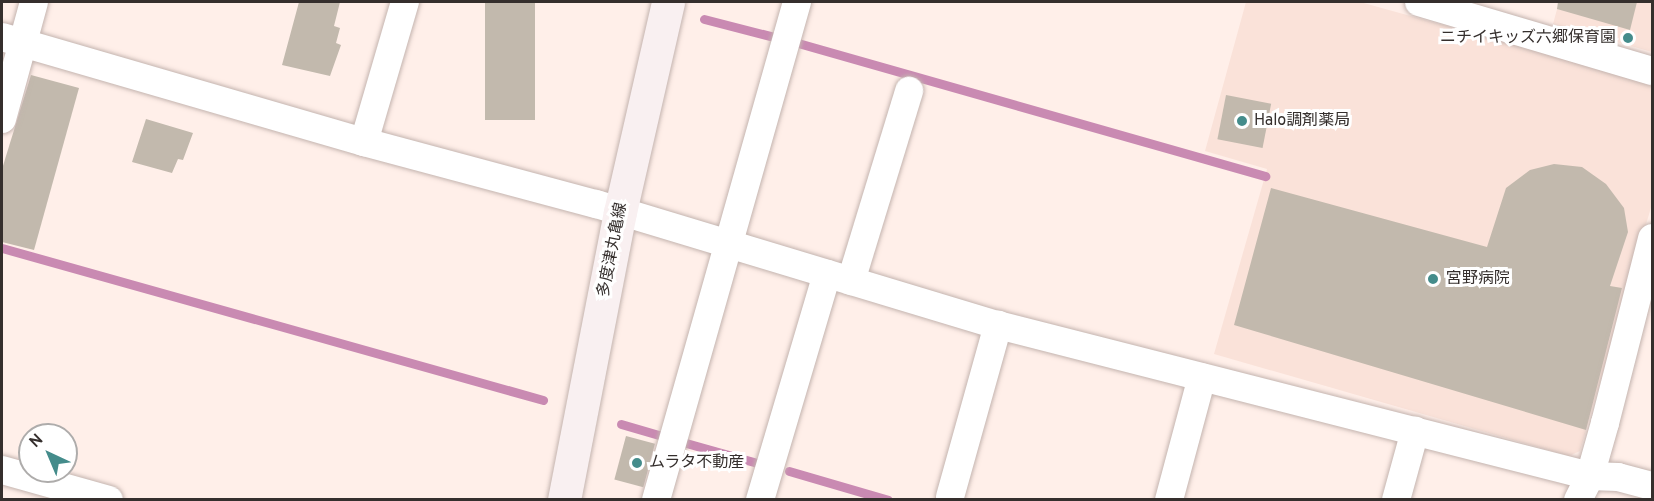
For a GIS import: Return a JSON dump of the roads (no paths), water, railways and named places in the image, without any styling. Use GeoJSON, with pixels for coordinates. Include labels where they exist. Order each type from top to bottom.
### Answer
{"type":"FeatureCollection","features":[{"type":"Feature","properties":{"kind":"main road","name":"多度津丸亀線"},"geometry":{"type":"LineString","coordinates":[[564,500],[620,212],[668,2]]}},
{"type":"Feature","properties":{"kind":"street"},"geometry":{"type":"LineString","coordinates":[[2,119],[12,40],[34,2]]}},
{"type":"Feature","properties":{"kind":"street"},"geometry":{"type":"LineString","coordinates":[[364,142],[405,2]]}},
{"type":"Feature","properties":{"kind":"street"},"geometry":{"type":"LineString","coordinates":[[656,500],[797,2]]}},
{"type":"Feature","properties":{"kind":"street"},"geometry":{"type":"LineString","coordinates":[[1419,2],[1653,71]]}},
{"type":"Feature","properties":{"kind":"street"},"geometry":{"type":"LineString","coordinates":[[12,40],[364,142],[620,212],[998,325],[1415,431],[1584,488],[1618,477],[1653,486]]}},
{"type":"Feature","properties":{"kind":"street"},"geometry":{"type":"LineString","coordinates":[[760,500],[839,277],[909,91]]}},
{"type":"Feature","properties":{"kind":"street"},"geometry":{"type":"LineString","coordinates":[[1584,488],[1651,252]]}},
{"type":"Feature","properties":{"kind":"street"},"geometry":{"type":"LineString","coordinates":[[950,497],[998,325]]}},
{"type":"Feature","properties":{"kind":"street"},"geometry":{"type":"LineString","coordinates":[[1169,500],[1202,377]]}},
{"type":"Feature","properties":{"kind":"street"},"geometry":{"type":"LineString","coordinates":[[1396,500],[1415,431]]}},
{"type":"Feature","properties":{"kind":"street"},"geometry":{"type":"LineString","coordinates":[[2,470],[109,500]]}},
{"type":"Feature","properties":{"kind":"waterway"},"geometry":{"type":"LineString","coordinates":[[704,19],[782,39]]}},
{"type":"Feature","properties":{"kind":"waterway"},"geometry":{"type":"LineString","coordinates":[[798,43],[1265,176]]}},
{"type":"Feature","properties":{"kind":"waterway"},"geometry":{"type":"LineString","coordinates":[[2,248],[543,400]]}},
{"type":"Feature","properties":{"kind":"waterway"},"geometry":{"type":"LineString","coordinates":[[621,424],[669,438]]}},
{"type":"Feature","properties":{"kind":"waterway"},"geometry":{"type":"LineString","coordinates":[[686,443],[757,463]]}},
{"type":"Feature","properties":{"kind":"waterway"},"geometry":{"type":"LineString","coordinates":[[789,471],[888,500]]}},
{"type":"Feature","properties":{"kind":"place","name":"ニチイキッズ六郷保育園"},"geometry":{"type":"Point","coordinates":[1628,38]}},
{"type":"Feature","properties":{"kind":"place","name":"Halo調剤薬局"},"geometry":{"type":"Point","coordinates":[1242,121]}},
{"type":"Feature","properties":{"kind":"place","name":"宮野病院"},"geometry":{"type":"Point","coordinates":[1433,279]}},
{"type":"Feature","properties":{"kind":"place","name":"ムラタ不動産"},"geometry":{"type":"Point","coordinates":[637,463]}}]}
